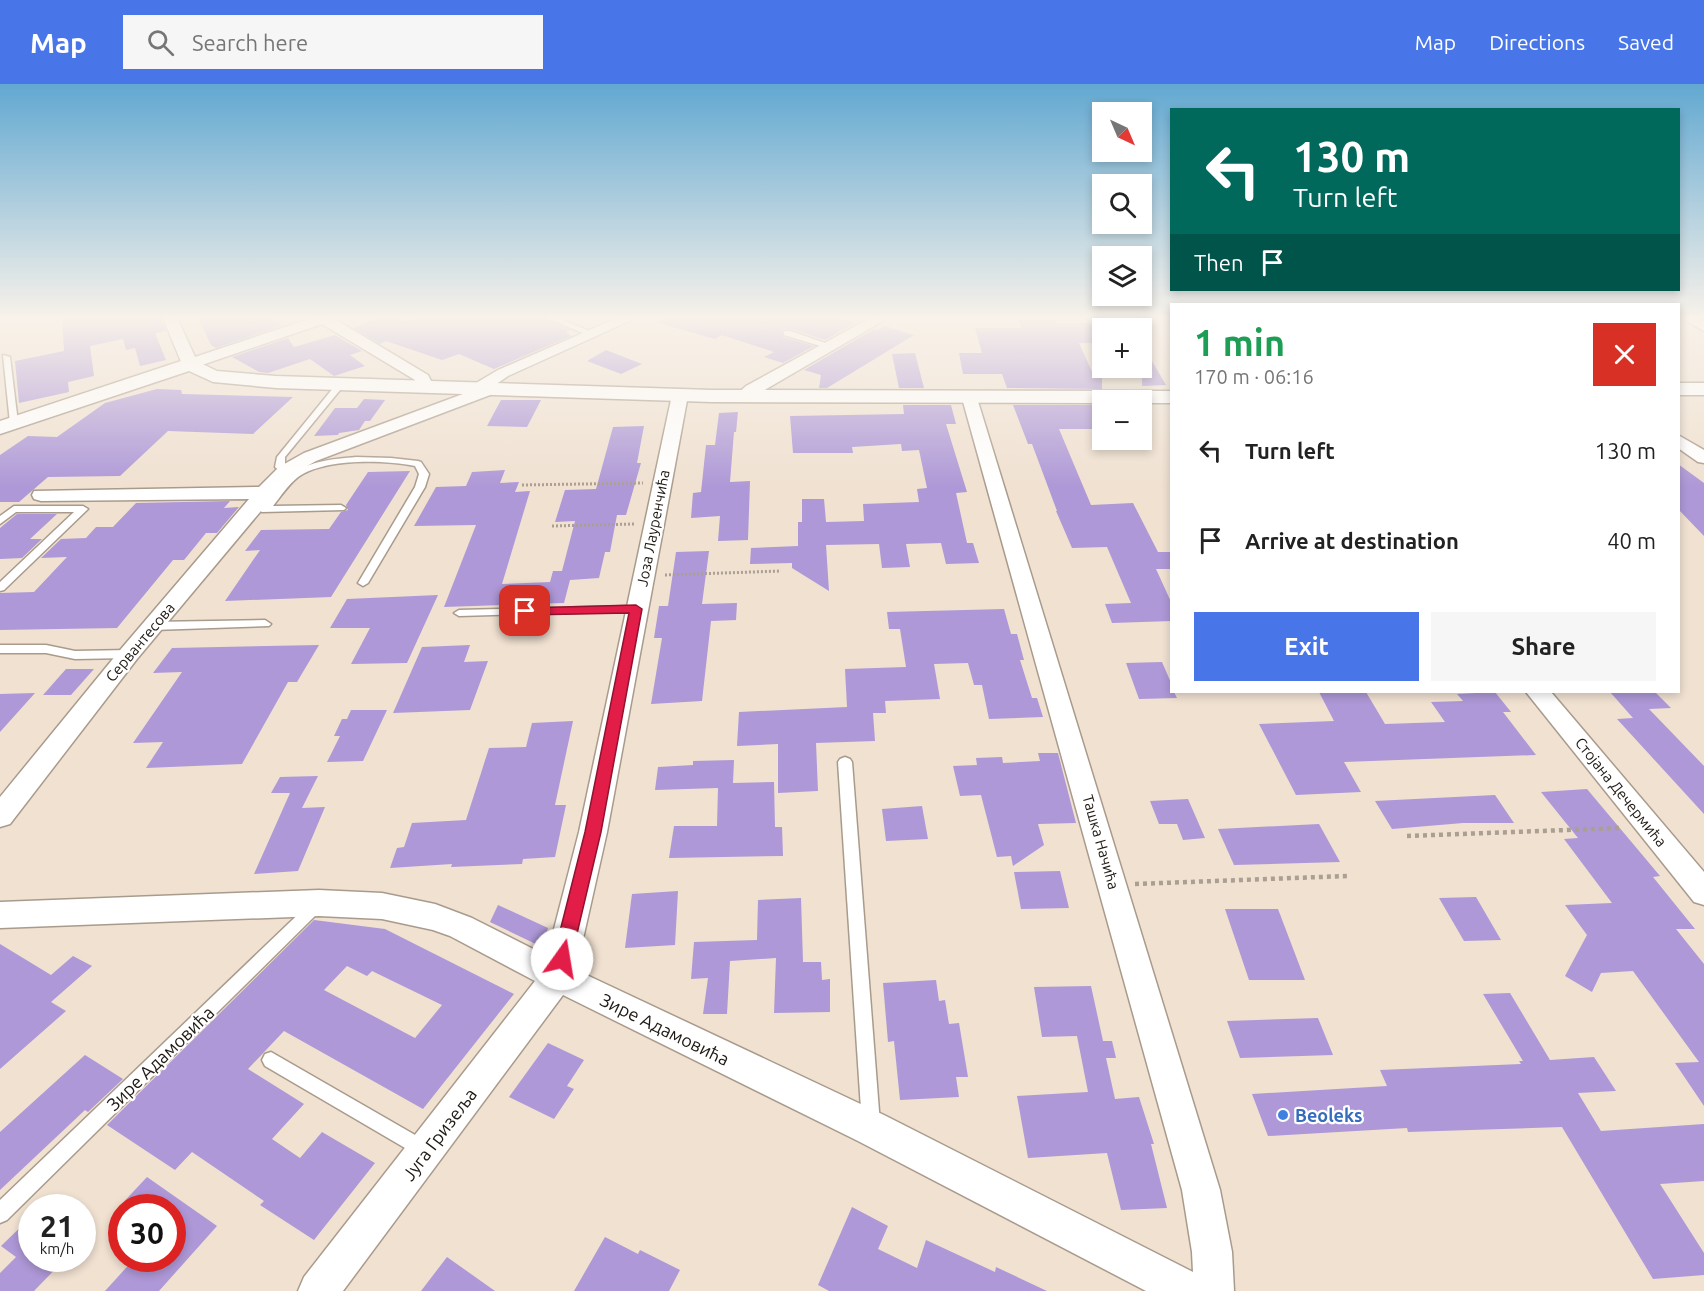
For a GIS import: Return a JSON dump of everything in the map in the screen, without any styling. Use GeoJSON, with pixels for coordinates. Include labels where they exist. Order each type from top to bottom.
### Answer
{"type":"FeatureCollection","features":[{"type":"Feature","properties":{"kind":"street"},"geometry":{"type":"LineString","coordinates":[[7,425],[159,374]]}},
{"type":"Feature","properties":{"kind":"street"},"geometry":{"type":"LineString","coordinates":[[208,374],[222,378],[341,384],[680,395],[1170,398]]}},
{"type":"Feature","properties":{"kind":"street"},"geometry":{"type":"LineString","coordinates":[[416,374],[422,378],[421,386]]}},
{"type":"Feature","properties":{"kind":"street","name":"Сервантесова"},"geometry":{"type":"LineString","coordinates":[[0,816],[129,654],[260,504],[285,471],[328,449],[485,389],[502,374]]}},
{"type":"Feature","properties":{"kind":"street"},"geometry":{"type":"LineString","coordinates":[[743,396],[779,374]]}},
{"type":"Feature","properties":{"kind":"street"},"geometry":{"type":"LineString","coordinates":[[1680,389],[1704,389]]}},
{"type":"Feature","properties":{"kind":"street","name":"Јоза Лауренчића"},"geometry":{"type":"LineString","coordinates":[[558,977],[593,832],[680,395]]}},
{"type":"Feature","properties":{"kind":"street","name":"Ташка Начића"},"geometry":{"type":"LineString","coordinates":[[970,398],[1201,1190],[1212,1252],[1214,1291]]}},
{"type":"Feature","properties":{"kind":"street"},"geometry":{"type":"LineString","coordinates":[[1680,441],[1704,458]]}},
{"type":"Feature","properties":{"kind":"street"},"geometry":{"type":"LineString","coordinates":[[40,495],[260,504]]}},
{"type":"Feature","properties":{"kind":"street","name":"Стојана Дечермића"},"geometry":{"type":"LineString","coordinates":[[1539,693],[1704,893]]}},
{"type":"Feature","properties":{"kind":"street","name":"Зире Адамовића"},"geometry":{"type":"LineString","coordinates":[[0,915],[319,903],[382,906],[435,918],[461,927],[558,977],[871,1128],[1188,1291]]}},
{"type":"Feature","properties":{"kind":"street","name":"Југа Гризеља"},"geometry":{"type":"LineString","coordinates":[[318,1291],[558,977]]}},
{"type":"Feature","properties":{"kind":"lane"},"geometry":{"type":"LineString","coordinates":[[6,374],[7,425]]}},
{"type":"Feature","properties":{"kind":"lane"},"geometry":{"type":"LineString","coordinates":[[285,471],[280,467],[281,457],[341,384]]}},
{"type":"Feature","properties":{"kind":"lane"},"geometry":{"type":"LineString","coordinates":[[260,504],[292,478],[309,468],[345,460],[398,461],[418,464],[424,474],[420,487],[363,582]]}},
{"type":"Feature","properties":{"kind":"lane"},"geometry":{"type":"LineString","coordinates":[[260,504],[341,508]]}},
{"type":"Feature","properties":{"kind":"lane"},"geometry":{"type":"LineString","coordinates":[[0,521],[14,509],[83,509],[0,588]]}},
{"type":"Feature","properties":{"kind":"lane"},"geometry":{"type":"LineString","coordinates":[[459,613],[636,609]]}},
{"type":"Feature","properties":{"kind":"lane"},"geometry":{"type":"LineString","coordinates":[[153,626],[265,624]]}},
{"type":"Feature","properties":{"kind":"lane"},"geometry":{"type":"LineString","coordinates":[[0,649],[46,649],[75,655],[129,654]]}},
{"type":"Feature","properties":{"kind":"lane"},"geometry":{"type":"LineString","coordinates":[[845,762],[871,1128]]}},
{"type":"Feature","properties":{"kind":"lane","name":"Зире Адамовића"},"geometry":{"type":"LineString","coordinates":[[0,1213],[319,903]]}},
{"type":"Feature","properties":{"kind":"lane"},"geometry":{"type":"LineString","coordinates":[[271,1060],[426,1151]]}},
{"type":"Feature","properties":{"kind":"path"},"geometry":{"type":"LineString","coordinates":[[522,485],[662,482]]}},
{"type":"Feature","properties":{"kind":"path"},"geometry":{"type":"LineString","coordinates":[[552,526],[654,523]]}},
{"type":"Feature","properties":{"kind":"path"},"geometry":{"type":"LineString","coordinates":[[643,576],[781,571]]}},
{"type":"Feature","properties":{"kind":"path"},"geometry":{"type":"LineString","coordinates":[[1407,836],[1649,827]]}},
{"type":"Feature","properties":{"kind":"path"},"geometry":{"type":"LineString","coordinates":[[1113,885],[1347,876]]}},
{"type":"Feature","properties":{"kind":"building"},"geometry":{"type":"Polygon","coordinates":[[[16,374],[94,374],[68,382],[69,392],[19,403],[16,374]]]}},
{"type":"Feature","properties":{"kind":"building"},"geometry":{"type":"Polygon","coordinates":[[[819,374],[849,374],[827,388],[819,388],[821,375],[819,374]]]}},
{"type":"Feature","properties":{"kind":"building"},"geometry":{"type":"Polygon","coordinates":[[[896,374],[920,374],[924,388],[899,388],[896,374]]]}},
{"type":"Feature","properties":{"kind":"building"},"geometry":{"type":"Polygon","coordinates":[[[1002,374],[1092,374],[1092,378],[1102,378],[1102,389],[1007,388],[1002,374]]]}},
{"type":"Feature","properties":{"kind":"building"},"geometry":{"type":"Polygon","coordinates":[[[1152,374],[1160,374],[1166,385],[1142,386],[1142,378],[1152,378],[1152,374]]]}},
{"type":"Feature","properties":{"kind":"building"},"geometry":{"type":"Polygon","coordinates":[[[157,389],[181,390],[182,394],[293,397],[253,434],[168,431],[120,476],[48,477],[19,502],[0,502],[0,455],[28,436],[57,437],[105,403],[157,389]]]}},
{"type":"Feature","properties":{"kind":"building"},"geometry":{"type":"Polygon","coordinates":[[[364,399],[385,400],[370,421],[365,421],[359,430],[338,435],[314,436],[335,408],[357,408],[364,399]]]}},
{"type":"Feature","properties":{"kind":"building"},"geometry":{"type":"Polygon","coordinates":[[[501,400],[541,400],[527,427],[487,426],[501,400]]]}},
{"type":"Feature","properties":{"kind":"building"},"geometry":{"type":"Polygon","coordinates":[[[903,405],[951,405],[956,424],[946,424],[967,492],[956,493],[967,543],[973,543],[979,563],[946,564],[941,543],[906,544],[910,567],[882,568],[879,544],[826,545],[829,591],[792,568],[792,563],[750,564],[751,548],[798,546],[798,522],[802,522],[802,499],[824,499],[826,522],[864,521],[863,504],[919,502],[917,489],[927,488],[919,450],[902,451],[901,444],[852,447],[853,453],[793,453],[790,416],[904,414],[903,405]]]}},
{"type":"Feature","properties":{"kind":"building"},"geometry":{"type":"Polygon","coordinates":[[[1013,405],[1092,405],[1092,429],[1059,429],[1091,505],[1133,503],[1158,552],[1170,552],[1170,569],[1156,569],[1170,600],[1170,621],[1112,623],[1105,604],[1131,603],[1107,547],[1072,548],[1032,444],[1028,444],[1013,405]]]}},
{"type":"Feature","properties":{"kind":"building"},"geometry":{"type":"Polygon","coordinates":[[[738,412],[730,482],[750,481],[748,540],[718,541],[720,516],[691,518],[693,493],[701,492],[706,445],[715,445],[719,413],[738,412]]]}},
{"type":"Feature","properties":{"kind":"building"},"geometry":{"type":"Polygon","coordinates":[[[644,426],[637,463],[641,463],[626,515],[617,515],[610,552],[605,552],[599,578],[570,580],[564,603],[444,607],[476,525],[414,526],[436,487],[466,486],[472,472],[505,470],[500,483],[519,482],[515,492],[530,491],[502,584],[550,582],[553,571],[562,571],[575,521],[555,522],[565,490],[596,489],[613,427],[644,426]]]}},
{"type":"Feature","properties":{"kind":"building"},"geometry":{"type":"Polygon","coordinates":[[[1680,465],[1704,483],[1704,536],[1680,511],[1680,465]]]}},
{"type":"Feature","properties":{"kind":"building"},"geometry":{"type":"Polygon","coordinates":[[[410,471],[331,597],[225,601],[260,550],[245,551],[261,530],[329,529],[341,512],[348,510],[346,505],[368,472],[410,471]]]}},
{"type":"Feature","properties":{"kind":"building"},"geometry":{"type":"Polygon","coordinates":[[[230,501],[224,508],[239,507],[217,533],[206,533],[184,560],[173,560],[117,628],[0,630],[0,593],[34,592],[67,557],[41,558],[61,539],[86,538],[96,527],[113,527],[136,503],[230,501]]]}},
{"type":"Feature","properties":{"kind":"building"},"geometry":{"type":"Polygon","coordinates":[[[17,514],[57,514],[30,539],[42,539],[22,558],[0,559],[0,528],[17,514]]]}},
{"type":"Feature","properties":{"kind":"building"},"geometry":{"type":"Polygon","coordinates":[[[709,551],[702,604],[737,603],[736,620],[711,621],[702,701],[651,704],[662,638],[654,638],[659,606],[668,606],[676,552],[709,551]]]}},
{"type":"Feature","properties":{"kind":"building"},"geometry":{"type":"Polygon","coordinates":[[[438,595],[407,663],[351,664],[370,628],[330,628],[347,599],[438,595]]]}},
{"type":"Feature","properties":{"kind":"building"},"geometry":{"type":"Polygon","coordinates":[[[1004,609],[1011,634],[1017,634],[1024,660],[1020,660],[1032,698],[1037,698],[1043,717],[989,719],[982,685],[974,685],[968,663],[934,664],[940,699],[885,701],[886,713],[873,713],[875,741],[816,743],[818,791],[778,793],[778,744],[737,746],[739,712],[847,707],[845,669],[906,667],[900,629],[889,629],[887,612],[1004,609]]]}},
{"type":"Feature","properties":{"kind":"building"},"geometry":{"type":"Polygon","coordinates":[[[319,645],[297,682],[288,682],[242,764],[146,768],[163,742],[133,743],[182,672],[153,673],[172,648],[319,645]]]}},
{"type":"Feature","properties":{"kind":"building"},"geometry":{"type":"Polygon","coordinates":[[[470,645],[464,662],[488,661],[470,710],[393,713],[422,647],[470,645]]]}},
{"type":"Feature","properties":{"kind":"building"},"geometry":{"type":"Polygon","coordinates":[[[1162,662],[1170,680],[1170,693],[1174,693],[1177,698],[1139,699],[1126,663],[1162,662]]]}},
{"type":"Feature","properties":{"kind":"building"},"geometry":{"type":"Polygon","coordinates":[[[66,669],[94,669],[71,695],[43,695],[66,669]]]}},
{"type":"Feature","properties":{"kind":"building"},"geometry":{"type":"Polygon","coordinates":[[[35,693],[0,732],[0,694],[35,693]]]}},
{"type":"Feature","properties":{"kind":"building"},"geometry":{"type":"Polygon","coordinates":[[[1320,693],[1367,693],[1385,724],[1445,722],[1431,702],[1463,701],[1457,694],[1496,693],[1511,712],[1503,712],[1536,755],[1344,762],[1361,792],[1296,795],[1259,724],[1334,721],[1320,693]]]}},
{"type":"Feature","properties":{"kind":"building"},"geometry":{"type":"Polygon","coordinates":[[[1611,693],[1656,693],[1671,708],[1649,709],[1704,766],[1704,814],[1617,719],[1633,718],[1611,693]]]}},
{"type":"Feature","properties":{"kind":"building"},"geometry":{"type":"Polygon","coordinates":[[[351,710],[387,710],[363,761],[327,762],[340,736],[334,736],[342,719],[347,719],[351,710]]]}},
{"type":"Feature","properties":{"kind":"building"},"geometry":{"type":"Polygon","coordinates":[[[573,721],[555,805],[566,805],[555,857],[523,859],[522,864],[451,867],[452,864],[390,868],[397,848],[404,847],[412,823],[466,820],[489,748],[526,747],[532,723],[573,721]]]}},
{"type":"Feature","properties":{"kind":"building"},"geometry":{"type":"Polygon","coordinates":[[[1038,753],[1058,753],[1076,823],[1038,824],[1044,845],[1013,866],[1011,856],[997,857],[981,795],[960,796],[953,766],[977,765],[976,758],[1002,757],[1003,763],[1040,761],[1038,753]]]}},
{"type":"Feature","properties":{"kind":"building"},"geometry":{"type":"Polygon","coordinates":[[[734,760],[733,783],[774,782],[775,827],[782,827],[783,856],[669,858],[674,826],[717,826],[718,788],[655,790],[658,767],[693,765],[693,761],[734,760]]]}},
{"type":"Feature","properties":{"kind":"building"},"geometry":{"type":"Polygon","coordinates":[[[318,776],[302,808],[325,807],[298,871],[254,874],[290,793],[271,793],[280,777],[318,776]]]}},
{"type":"Feature","properties":{"kind":"building"},"geometry":{"type":"Polygon","coordinates":[[[1587,789],[1660,876],[1653,877],[1695,929],[1676,929],[1704,964],[1704,1106],[1675,1063],[1699,1062],[1633,971],[1601,973],[1592,992],[1565,976],[1587,935],[1565,905],[1612,903],[1564,839],[1578,838],[1541,792],[1587,789]]]}},
{"type":"Feature","properties":{"kind":"building"},"geometry":{"type":"Polygon","coordinates":[[[1495,795],[1514,823],[1463,823],[1392,829],[1375,801],[1495,795]]]}},
{"type":"Feature","properties":{"kind":"building"},"geometry":{"type":"Polygon","coordinates":[[[1188,799],[1205,838],[1183,840],[1177,824],[1159,824],[1150,801],[1188,799]]]}},
{"type":"Feature","properties":{"kind":"building"},"geometry":{"type":"Polygon","coordinates":[[[922,806],[928,839],[886,841],[882,809],[922,806]]]}},
{"type":"Feature","properties":{"kind":"building"},"geometry":{"type":"Polygon","coordinates":[[[1319,824],[1340,862],[1234,865],[1218,829],[1319,824]]]}},
{"type":"Feature","properties":{"kind":"building"},"geometry":{"type":"Polygon","coordinates":[[[1060,871],[1069,908],[1021,909],[1014,872],[1060,871]]]}},
{"type":"Feature","properties":{"kind":"building"},"geometry":{"type":"Polygon","coordinates":[[[678,891],[675,945],[625,948],[632,894],[678,891]]]}},
{"type":"Feature","properties":{"kind":"building"},"geometry":{"type":"Polygon","coordinates":[[[1476,897],[1501,940],[1464,941],[1439,898],[1476,897]]]}},
{"type":"Feature","properties":{"kind":"building"},"geometry":{"type":"Polygon","coordinates":[[[801,898],[803,962],[821,962],[822,980],[830,979],[830,1012],[774,1013],[776,958],[730,961],[727,1014],[703,1014],[708,978],[691,979],[694,942],[757,940],[758,900],[801,898]]]}},
{"type":"Feature","properties":{"kind":"building"},"geometry":{"type":"Polygon","coordinates":[[[498,905],[548,928],[542,947],[490,922],[498,905]]]}},
{"type":"Feature","properties":{"kind":"building"},"geometry":{"type":"Polygon","coordinates":[[[1225,909],[1278,909],[1305,980],[1249,980],[1225,909]]]}},
{"type":"Feature","properties":{"kind":"building"},"geometry":{"type":"Polygon","coordinates":[[[314,920],[385,929],[514,994],[423,1109],[284,1031],[248,1069],[304,1104],[272,1139],[300,1158],[322,1132],[375,1163],[314,1240],[260,1205],[264,1201],[192,1152],[175,1170],[107,1125],[314,920]],[[347,966],[324,990],[415,1038],[442,1005],[372,971],[367,976],[347,966]]]}},
{"type":"Feature","properties":{"kind":"building"},"geometry":{"type":"Polygon","coordinates":[[[0,944],[51,975],[73,956],[92,966],[51,1002],[66,1011],[0,1069],[0,944]]]}},
{"type":"Feature","properties":{"kind":"building"},"geometry":{"type":"Polygon","coordinates":[[[936,980],[939,1001],[945,1000],[949,1024],[959,1023],[968,1077],[956,1077],[959,1097],[900,1100],[894,1041],[888,1042],[883,983],[936,980]]]}},
{"type":"Feature","properties":{"kind":"building"},"geometry":{"type":"Polygon","coordinates":[[[1091,986],[1103,1041],[1112,1041],[1116,1058],[1106,1058],[1115,1099],[1139,1097],[1154,1144],[1151,1144],[1167,1208],[1121,1210],[1107,1153],[1028,1158],[1017,1096],[1088,1092],[1077,1036],[1042,1037],[1034,987],[1091,986]]]}},
{"type":"Feature","properties":{"kind":"building"},"geometry":{"type":"Polygon","coordinates":[[[1510,993],[1550,1060],[1594,1057],[1616,1091],[1578,1093],[1601,1131],[1704,1124],[1704,1181],[1660,1184],[1704,1253],[1704,1275],[1653,1279],[1562,1127],[1408,1132],[1407,1128],[1268,1136],[1252,1094],[1387,1086],[1380,1070],[1521,1064],[1519,1061],[1523,1061],[1483,994],[1510,993]]]}},
{"type":"Feature","properties":{"kind":"building"},"geometry":{"type":"Polygon","coordinates":[[[1318,1018],[1333,1055],[1240,1058],[1227,1021],[1318,1018]]]}},
{"type":"Feature","properties":{"kind":"building"},"geometry":{"type":"Polygon","coordinates":[[[548,1043],[584,1060],[567,1086],[574,1089],[554,1119],[509,1097],[548,1043]]]}},
{"type":"Feature","properties":{"kind":"building"},"geometry":{"type":"Polygon","coordinates":[[[85,1055],[123,1079],[88,1112],[85,1110],[0,1190],[0,1132],[85,1055]]]}},
{"type":"Feature","properties":{"kind":"building"},"geometry":{"type":"Polygon","coordinates":[[[147,1177],[171,1194],[131,1194],[147,1177]]]}},
{"type":"Feature","properties":{"kind":"building"},"geometry":{"type":"Polygon","coordinates":[[[186,1204],[217,1226],[186,1261],[186,1204]]]}},
{"type":"Feature","properties":{"kind":"building"},"geometry":{"type":"Polygon","coordinates":[[[852,1207],[888,1226],[878,1249],[917,1268],[926,1240],[995,1272],[996,1267],[1047,1291],[829,1291],[818,1285],[852,1207]]]}},
{"type":"Feature","properties":{"kind":"building"},"geometry":{"type":"Polygon","coordinates":[[[18,1230],[18,1272],[52,1272],[34,1291],[0,1291],[0,1273],[16,1257],[1,1246],[18,1230]]]}},
{"type":"Feature","properties":{"kind":"building"},"geometry":{"type":"Polygon","coordinates":[[[605,1237],[638,1254],[640,1250],[680,1270],[669,1291],[574,1291],[605,1237]]]}},
{"type":"Feature","properties":{"kind":"building"},"geometry":{"type":"Polygon","coordinates":[[[447,1257],[495,1291],[421,1291],[447,1257]]]}},
{"type":"Feature","properties":{"kind":"building"},"geometry":{"type":"Polygon","coordinates":[[[122,1272],[176,1272],[159,1291],[105,1291],[122,1272]]]}},
{"type":"Feature","properties":{"kind":"place","name":"Beoleks"},"geometry":{"type":"Point","coordinates":[1283,1115]}},
{"type":"Feature","properties":{"kind":"route"},"geometry":{"type":"LineString","coordinates":[[525,611],[636,609],[593,832],[562,959]]}}]}
